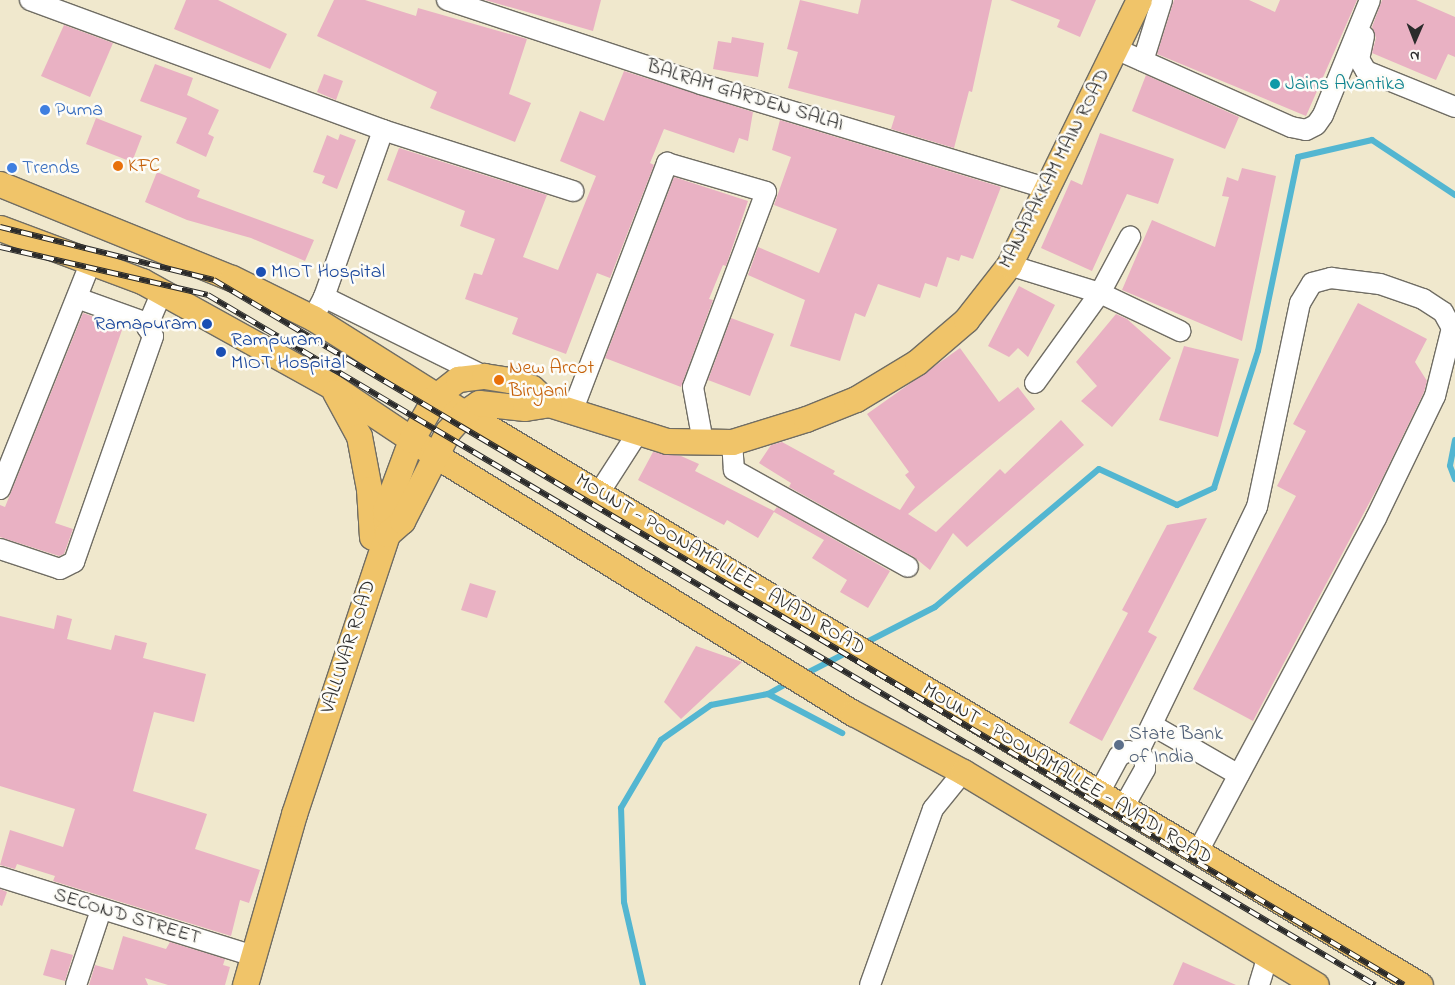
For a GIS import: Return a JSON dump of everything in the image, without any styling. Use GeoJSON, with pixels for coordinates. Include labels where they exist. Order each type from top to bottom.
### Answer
{"type":"FeatureCollection","features":[{"type":"Feature","properties":{"kind":"main road","name":"MANAPAKKAM MAIN ROAD"},"geometry":{"type":"LineString","coordinates":[[387,534],[385,510],[411,440],[436,396],[458,379],[484,376],[532,388],[549,404],[637,434],[668,441],[732,442],[806,419],[856,399],[917,362],[966,320],[1009,266],[1045,188],[1140,0]]}},
{"type":"Feature","properties":{"kind":"main road","name":"MOUNT - POONAMALLEE - AVADI ROAD"},"geometry":{"type":"LineString","coordinates":[[0,184],[232,278],[318,307],[436,396],[826,627],[892,669],[1420,985]]}},
{"type":"Feature","properties":{"kind":"main road"},"geometry":{"type":"LineString","coordinates":[[0,228],[142,280],[330,385],[411,440],[774,662],[853,713],[963,772],[1316,985]]}},
{"type":"Feature","properties":{"kind":"main road"},"geometry":{"type":"LineString","coordinates":[[330,385],[349,414],[358,436],[369,488],[374,572]]}},
{"type":"Feature","properties":{"kind":"main road","name":"VALLUVAR ROAD"},"geometry":{"type":"LineString","coordinates":[[245,985],[294,814],[387,534],[402,521],[448,431],[464,413],[479,403],[525,408],[549,404]]}},
{"type":"Feature","properties":{"kind":"street"},"geometry":{"type":"LineString","coordinates":[[30,0],[383,130],[573,191]]}},
{"type":"Feature","properties":{"kind":"street","name":"BALRAM GARDEN SALAI"},"geometry":{"type":"LineString","coordinates":[[447,0],[701,84],[1045,188]]}},
{"type":"Feature","properties":{"kind":"street"},"geometry":{"type":"LineString","coordinates":[[1143,61],[1162,0]]}},
{"type":"Feature","properties":{"kind":"street"},"geometry":{"type":"LineString","coordinates":[[1116,49],[1291,127],[1306,130],[1316,125],[1323,114],[1370,0]]}},
{"type":"Feature","properties":{"kind":"street"},"geometry":{"type":"LineString","coordinates":[[1380,0],[1360,45],[1359,59],[1366,71],[1455,108]]}},
{"type":"Feature","properties":{"kind":"street"},"geometry":{"type":"LineString","coordinates":[[383,130],[318,307],[484,376]]}},
{"type":"Feature","properties":{"kind":"street"},"geometry":{"type":"LineString","coordinates":[[572,412],[667,163],[766,192],[693,387],[703,442]]}},
{"type":"Feature","properties":{"kind":"street"},"geometry":{"type":"LineString","coordinates":[[1034,383],[1100,293],[1130,237]]}},
{"type":"Feature","properties":{"kind":"street"},"geometry":{"type":"LineString","coordinates":[[0,489],[91,261]]}},
{"type":"Feature","properties":{"kind":"street"},"geometry":{"type":"LineString","coordinates":[[1009,266],[1100,293],[1180,331]]}},
{"type":"Feature","properties":{"kind":"street"},"geometry":{"type":"LineString","coordinates":[[1138,753],[1257,507],[1300,304],[1312,283],[1331,278],[1380,284],[1423,298],[1443,312],[1452,328],[1435,396],[1376,518],[1198,852]]}},
{"type":"Feature","properties":{"kind":"street"},"geometry":{"type":"LineString","coordinates":[[0,549],[60,570],[74,562],[152,338],[148,323],[162,292]]}},
{"type":"Feature","properties":{"kind":"street"},"geometry":{"type":"LineString","coordinates":[[77,298],[148,323]]}},
{"type":"Feature","properties":{"kind":"street"},"geometry":{"type":"LineString","coordinates":[[598,493],[637,434]]}},
{"type":"Feature","properties":{"kind":"street"},"geometry":{"type":"LineString","coordinates":[[732,442],[734,470],[908,567]]}},
{"type":"Feature","properties":{"kind":"street"},"geometry":{"type":"LineString","coordinates":[[1152,725],[1239,775]]}},
{"type":"Feature","properties":{"kind":"street"},"geometry":{"type":"LineString","coordinates":[[1099,793],[1119,756],[1128,751],[1138,753],[1145,760],[1145,769],[1123,808]]}},
{"type":"Feature","properties":{"kind":"street"},"geometry":{"type":"LineString","coordinates":[[870,985],[933,809],[963,772]]}},
{"type":"Feature","properties":{"kind":"street","name":"SECOND STREET"},"geometry":{"type":"LineString","coordinates":[[0,876],[101,910],[254,956]]}},
{"type":"Feature","properties":{"kind":"street"},"geometry":{"type":"LineString","coordinates":[[76,985],[101,910]]}},
{"type":"Feature","properties":{"kind":"street"},"geometry":{"type":"LineString","coordinates":[[1259,985],[1268,956]]}},
{"type":"Feature","properties":{"kind":"building"},"geometry":{"type":"Polygon","coordinates":[[[186,0],[218,0],[287,34],[270,69],[174,29],[186,0]]]}},
{"type":"Feature","properties":{"kind":"building"},"geometry":{"type":"Polygon","coordinates":[[[334,0],[365,0],[416,16],[418,8],[527,39],[509,94],[531,103],[515,142],[430,108],[437,92],[317,36],[334,0]]]}},
{"type":"Feature","properties":{"kind":"building"},"geometry":{"type":"Polygon","coordinates":[[[485,0],[601,0],[593,31],[485,0]]]}},
{"type":"Feature","properties":{"kind":"building"},"geometry":{"type":"Polygon","coordinates":[[[800,0],[858,14],[861,0],[992,0],[972,92],[969,91],[954,148],[891,129],[895,116],[788,88],[798,52],[787,49],[800,0]]]}},
{"type":"Feature","properties":{"kind":"building"},"geometry":{"type":"Polygon","coordinates":[[[1010,0],[1096,0],[1080,37],[1057,27],[1060,20],[1010,0]]]}},
{"type":"Feature","properties":{"kind":"building","name":"Jains Avantika"},"geometry":{"type":"Polygon","coordinates":[[[1174,0],[1249,0],[1275,12],[1280,0],[1357,0],[1306,116],[1157,54],[1174,0]]]}},
{"type":"Feature","properties":{"kind":"building"},"geometry":{"type":"Polygon","coordinates":[[[1382,0],[1416,0],[1455,17],[1455,57],[1448,54],[1436,80],[1372,53],[1376,38],[1372,27],[1382,0]]]}},
{"type":"Feature","properties":{"kind":"building"},"geometry":{"type":"Polygon","coordinates":[[[64,25],[113,43],[90,97],[41,76],[64,25]]]}},
{"type":"Feature","properties":{"kind":"building"},"geometry":{"type":"Polygon","coordinates":[[[732,37],[764,43],[758,77],[713,69],[718,41],[731,43],[732,37]]]}},
{"type":"Feature","properties":{"kind":"building"},"geometry":{"type":"Polygon","coordinates":[[[155,64],[193,78],[187,95],[219,110],[208,134],[214,137],[206,157],[176,143],[187,118],[140,101],[155,64]]]}},
{"type":"Feature","properties":{"kind":"building"},"geometry":{"type":"Polygon","coordinates":[[[624,71],[753,112],[748,141],[739,138],[734,153],[664,129],[650,163],[654,165],[610,278],[597,273],[566,354],[512,334],[518,318],[465,299],[474,273],[482,275],[495,239],[460,226],[465,211],[387,180],[399,148],[547,195],[523,257],[558,270],[596,176],[560,161],[580,111],[604,121],[624,71]]]}},
{"type":"Feature","properties":{"kind":"building"},"geometry":{"type":"Polygon","coordinates":[[[324,74],[343,81],[336,100],[317,92],[324,74]]]}},
{"type":"Feature","properties":{"kind":"building"},"geometry":{"type":"Polygon","coordinates":[[[1146,75],[1239,117],[1225,149],[1132,111],[1146,75]]]}},
{"type":"Feature","properties":{"kind":"building"},"geometry":{"type":"Polygon","coordinates":[[[96,118],[142,136],[132,162],[86,144],[96,118]]]}},
{"type":"Feature","properties":{"kind":"building"},"geometry":{"type":"Polygon","coordinates":[[[780,120],[1001,187],[973,259],[961,255],[959,261],[947,257],[937,287],[925,283],[920,298],[878,284],[865,317],[855,313],[840,361],[790,346],[805,300],[748,275],[758,247],[819,273],[837,229],[774,205],[791,157],[772,150],[780,120]]]}},
{"type":"Feature","properties":{"kind":"building"},"geometry":{"type":"Polygon","coordinates":[[[1100,133],[1174,159],[1158,204],[1127,194],[1092,271],[1041,248],[1071,180],[1082,185],[1100,133]]]}},
{"type":"Feature","properties":{"kind":"building"},"geometry":{"type":"Polygon","coordinates":[[[340,134],[356,140],[337,189],[322,183],[325,176],[313,172],[327,135],[338,140],[340,134]]]}},
{"type":"Feature","properties":{"kind":"building"},"geometry":{"type":"Polygon","coordinates":[[[1242,168],[1276,176],[1242,341],[1122,290],[1152,220],[1215,247],[1229,197],[1222,196],[1227,177],[1238,181],[1242,168]]]}},
{"type":"Feature","properties":{"kind":"building"},"geometry":{"type":"Polygon","coordinates":[[[157,172],[200,190],[197,197],[314,240],[305,261],[251,238],[187,220],[145,202],[157,172]]]}},
{"type":"Feature","properties":{"kind":"building"},"geometry":{"type":"Polygon","coordinates":[[[674,177],[748,201],[726,266],[723,265],[709,299],[713,300],[681,387],[605,358],[674,177]]]}},
{"type":"Feature","properties":{"kind":"building"},"geometry":{"type":"Polygon","coordinates":[[[1019,286],[1055,305],[1028,357],[1018,348],[1009,357],[988,346],[1019,286]]]}},
{"type":"Feature","properties":{"kind":"building"},"geometry":{"type":"Polygon","coordinates":[[[1358,303],[1427,339],[1415,362],[1427,381],[1424,392],[1382,479],[1253,721],[1193,689],[1296,496],[1277,486],[1306,431],[1293,424],[1358,303]]]}},
{"type":"Feature","properties":{"kind":"building"},"geometry":{"type":"Polygon","coordinates":[[[83,313],[123,327],[55,523],[73,529],[64,554],[59,556],[0,537],[0,505],[5,507],[83,313]]]}},
{"type":"Feature","properties":{"kind":"building"},"geometry":{"type":"Polygon","coordinates":[[[1116,314],[1127,319],[1171,358],[1112,427],[1081,401],[1097,386],[1076,362],[1116,314]]]}},
{"type":"Feature","properties":{"kind":"building"},"geometry":{"type":"Polygon","coordinates":[[[731,318],[774,334],[750,396],[708,380],[731,318]]]}},
{"type":"Feature","properties":{"kind":"building"},"geometry":{"type":"Polygon","coordinates":[[[1184,346],[1239,359],[1218,437],[1159,420],[1184,346]]]}},
{"type":"Feature","properties":{"kind":"building"},"geometry":{"type":"Polygon","coordinates":[[[960,348],[999,402],[1018,387],[1035,409],[908,514],[936,532],[1000,469],[1005,474],[1061,420],[1084,445],[967,547],[953,533],[930,570],[914,557],[789,487],[791,483],[759,463],[771,445],[782,442],[835,471],[833,474],[900,510],[915,487],[905,475],[909,472],[867,414],[960,348]]]}},
{"type":"Feature","properties":{"kind":"building"},"geometry":{"type":"Polygon","coordinates":[[[653,452],[681,456],[699,464],[695,471],[774,511],[777,507],[890,571],[868,608],[840,592],[847,580],[812,558],[824,540],[774,512],[758,538],[727,520],[724,525],[638,480],[653,452]]]}},
{"type":"Feature","properties":{"kind":"building"},"geometry":{"type":"Polygon","coordinates":[[[1207,518],[1148,632],[1157,637],[1102,741],[1069,723],[1128,613],[1122,610],[1167,525],[1207,518]]]}},
{"type":"Feature","properties":{"kind":"building"},"geometry":{"type":"Polygon","coordinates":[[[470,583],[496,591],[487,618],[461,610],[470,583]]]}},
{"type":"Feature","properties":{"kind":"building"},"geometry":{"type":"Polygon","coordinates":[[[57,615],[72,619],[67,639],[111,650],[115,635],[147,643],[143,658],[206,674],[194,722],[154,712],[133,791],[207,814],[195,849],[260,870],[249,903],[240,900],[231,936],[53,881],[55,876],[17,864],[15,869],[0,865],[10,830],[63,847],[75,809],[0,786],[0,616],[54,629],[57,615]]]}},
{"type":"Feature","properties":{"kind":"building"},"geometry":{"type":"Polygon","coordinates":[[[696,646],[742,662],[681,719],[664,702],[696,646]]]}},
{"type":"Feature","properties":{"kind":"building"},"geometry":{"type":"Polygon","coordinates":[[[0,889],[7,892],[2,906],[0,905],[0,889]]]}},
{"type":"Feature","properties":{"kind":"building"},"geometry":{"type":"Polygon","coordinates":[[[123,936],[166,949],[170,942],[225,959],[223,965],[230,967],[225,985],[168,985],[145,978],[148,985],[89,985],[95,965],[113,970],[123,936]]]}},
{"type":"Feature","properties":{"kind":"building"},"geometry":{"type":"Polygon","coordinates":[[[51,949],[73,955],[65,981],[43,975],[51,949]]]}},
{"type":"Feature","properties":{"kind":"building"},"geometry":{"type":"Polygon","coordinates":[[[1183,962],[1236,985],[1173,985],[1183,962]]]}},
{"type":"Feature","properties":{"kind":"waterway"},"geometry":{"type":"LineString","coordinates":[[863,644],[935,607],[1099,469],[1177,505],[1214,488],[1258,351],[1298,157],[1372,140],[1455,195]]}},
{"type":"Feature","properties":{"kind":"waterway"},"geometry":{"type":"LineString","coordinates":[[1455,440],[1450,466],[1455,479]]}},
{"type":"Feature","properties":{"kind":"waterway"},"geometry":{"type":"LineString","coordinates":[[803,675],[850,651]]}},
{"type":"Feature","properties":{"kind":"waterway"},"geometry":{"type":"LineString","coordinates":[[643,985],[624,902],[621,808],[661,740],[711,705],[768,694],[790,682]]}},
{"type":"Feature","properties":{"kind":"waterway"},"geometry":{"type":"LineString","coordinates":[[768,694],[842,733]]}},
{"type":"Feature","properties":{"kind":"railway"},"geometry":{"type":"LineString","coordinates":[[0,227],[214,280],[1404,985]]}},
{"type":"Feature","properties":{"kind":"railway"},"geometry":{"type":"LineString","coordinates":[[0,247],[208,295],[1375,985]]}},
{"type":"Feature","properties":{"kind":"place","name":"Jains Avantika"},"geometry":{"type":"Point","coordinates":[1275,84]}},
{"type":"Feature","properties":{"kind":"place","name":"Puma"},"geometry":{"type":"Point","coordinates":[45,110]}},
{"type":"Feature","properties":{"kind":"place","name":"KFC"},"geometry":{"type":"Point","coordinates":[118,166]}},
{"type":"Feature","properties":{"kind":"place","name":"Trends"},"geometry":{"type":"Point","coordinates":[12,168]}},
{"type":"Feature","properties":{"kind":"place","name":"MIOT Hospital"},"geometry":{"type":"Point","coordinates":[261,272]}},
{"type":"Feature","properties":{"kind":"place","name":"Ramapuram"},"geometry":{"type":"Point","coordinates":[207,324]}},
{"type":"Feature","properties":{"kind":"place","name":"Rampuram MIOT Hospital"},"geometry":{"type":"Point","coordinates":[221,352]}},
{"type":"Feature","properties":{"kind":"place","name":"New Arcot Biryani"},"geometry":{"type":"Point","coordinates":[499,380]}},
{"type":"Feature","properties":{"kind":"place","name":"State Bank of India"},"geometry":{"type":"Point","coordinates":[1119,745]}}]}
